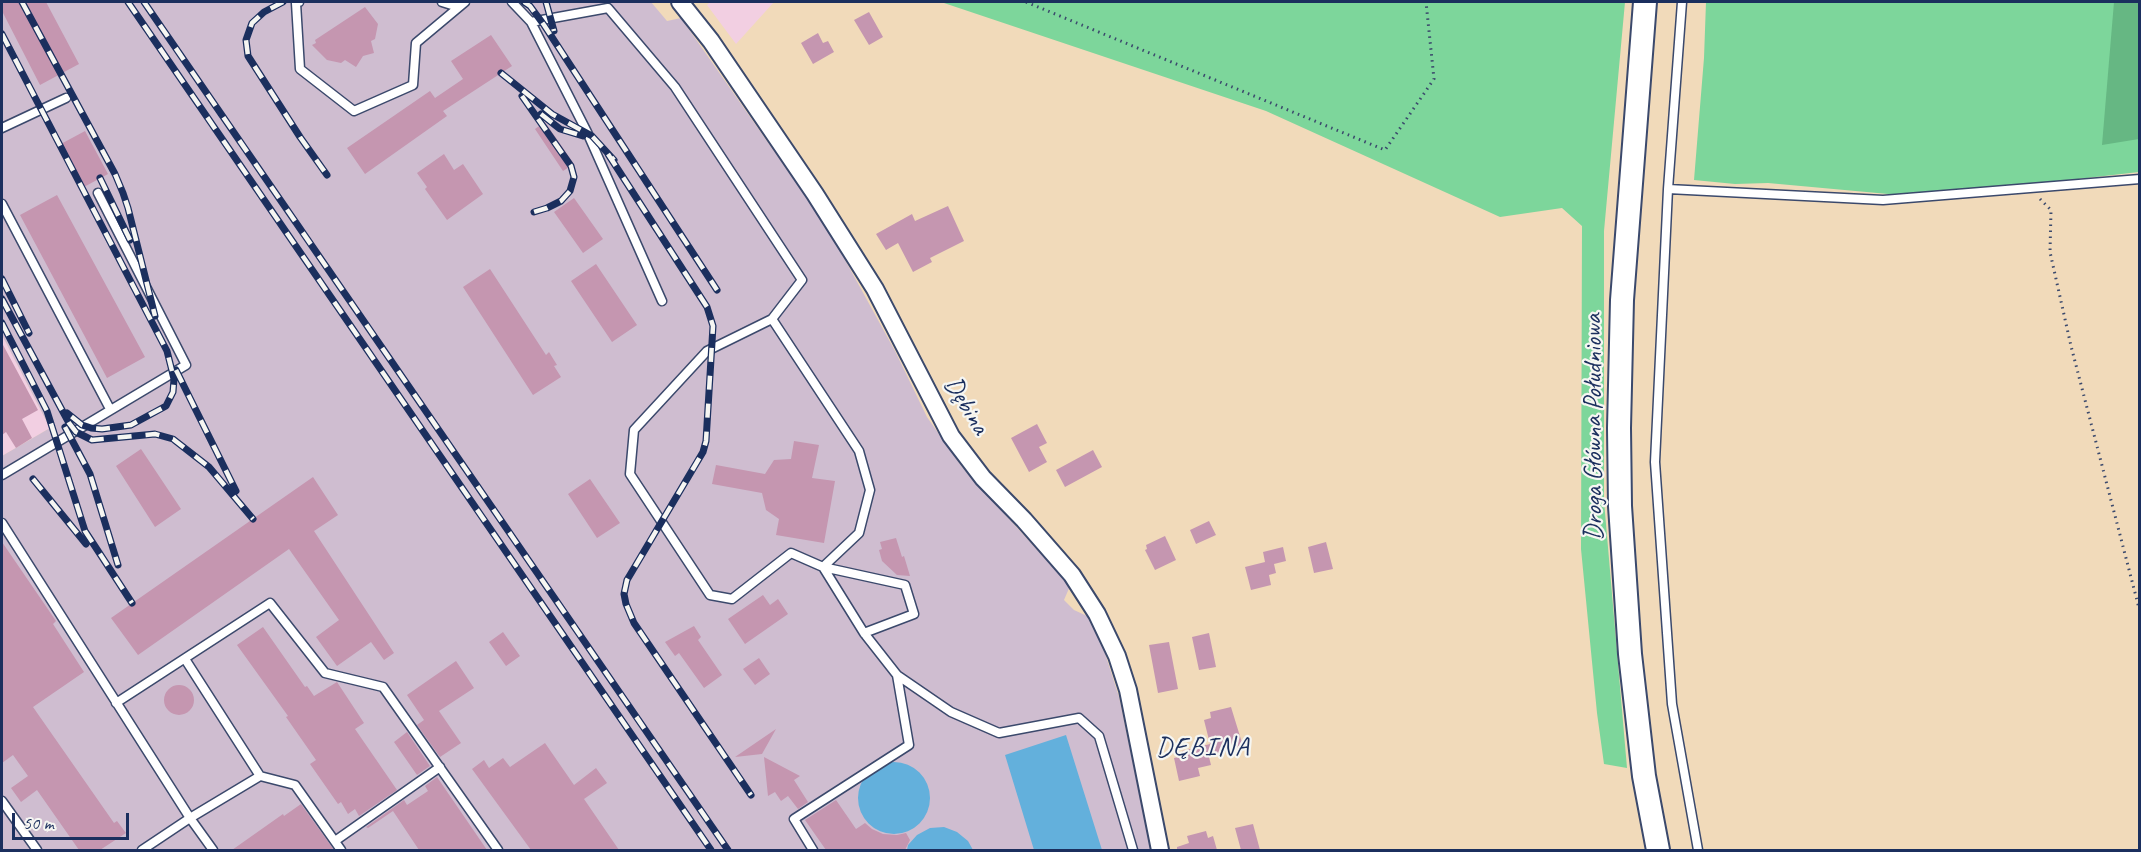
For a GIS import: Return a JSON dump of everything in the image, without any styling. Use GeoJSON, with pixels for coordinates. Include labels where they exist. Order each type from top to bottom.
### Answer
{"type":"FeatureCollection","features":[{"type":"Feature","properties":{"kind":"main road","name":"Droga Główna Południowa"},"geometry":{"type":"LineString","coordinates":[[1645,2],[1622,300],[1619,461],[1630,654],[1644,776],[1658,850]]}},
{"type":"Feature","properties":{"kind":"street","name":"Dębina"},"geometry":{"type":"LineString","coordinates":[[680,2],[711,41],[869,279],[951,436],[983,478],[1024,520],[1072,575],[1097,614],[1117,656],[1128,690],[1160,850]]}},
{"type":"Feature","properties":{"kind":"lane"},"geometry":{"type":"LineString","coordinates":[[299,2],[296,3],[300,69],[354,111],[413,85],[416,43],[462,4]]}},
{"type":"Feature","properties":{"kind":"lane"},"geometry":{"type":"LineString","coordinates":[[442,2],[462,4]]}},
{"type":"Feature","properties":{"kind":"lane"},"geometry":{"type":"LineString","coordinates":[[512,2],[531,22],[587,132],[662,301]]}},
{"type":"Feature","properties":{"kind":"lane"},"geometry":{"type":"LineString","coordinates":[[1682,2],[1668,189],[1655,462],[1672,704],[1698,850]]}},
{"type":"Feature","properties":{"kind":"lane"},"geometry":{"type":"LineString","coordinates":[[531,22],[608,8],[675,87],[802,280],[772,319],[707,351],[633,430],[630,474],[710,595],[732,599],[791,554],[824,567],[906,585],[914,614],[864,633]]}},
{"type":"Feature","properties":{"kind":"lane"},"geometry":{"type":"LineString","coordinates":[[2,128],[66,98]]}},
{"type":"Feature","properties":{"kind":"lane"},"geometry":{"type":"LineString","coordinates":[[1668,189],[1883,200],[2139,179]]}},
{"type":"Feature","properties":{"kind":"lane"},"geometry":{"type":"LineString","coordinates":[[2,475],[186,365],[98,193]]}},
{"type":"Feature","properties":{"kind":"lane"},"geometry":{"type":"LineString","coordinates":[[2,204],[111,409]]}},
{"type":"Feature","properties":{"kind":"lane"},"geometry":{"type":"LineString","coordinates":[[772,319],[859,452],[870,490],[859,532],[824,567]]}},
{"type":"Feature","properties":{"kind":"lane"},"geometry":{"type":"LineString","coordinates":[[2,523],[190,818],[213,850]]}},
{"type":"Feature","properties":{"kind":"lane"},"geometry":{"type":"LineString","coordinates":[[824,567],[864,633],[897,675],[951,712],[999,733],[1079,718],[1099,736],[1133,850]]}},
{"type":"Feature","properties":{"kind":"lane"},"geometry":{"type":"LineString","coordinates":[[116,703],[270,603],[325,673],[383,687],[498,850]]}},
{"type":"Feature","properties":{"kind":"lane"},"geometry":{"type":"LineString","coordinates":[[185,659],[260,776],[295,785],[341,850]]}},
{"type":"Feature","properties":{"kind":"lane"},"geometry":{"type":"LineString","coordinates":[[813,850],[794,819],[909,745],[897,675]]}},
{"type":"Feature","properties":{"kind":"lane"},"geometry":{"type":"LineString","coordinates":[[335,841],[440,767]]}},
{"type":"Feature","properties":{"kind":"lane"},"geometry":{"type":"LineString","coordinates":[[142,850],[260,776]]}},
{"type":"Feature","properties":{"kind":"lane"},"geometry":{"type":"LineString","coordinates":[[2,801],[37,850]]}},
{"type":"Feature","properties":{"kind":"path"},"geometry":{"type":"LineString","coordinates":[[1026,2],[1385,150],[1434,79],[1426,2]]}},
{"type":"Feature","properties":{"kind":"path"},"geometry":{"type":"LineString","coordinates":[[2023,189],[2039,198],[2051,210],[2050,252],[2071,345],[2139,612]]}},
{"type":"Feature","properties":{"kind":"shaded area"},"geometry":{"type":"Polygon","coordinates":[[[2,2],[651,2],[667,21],[681,18],[827,227],[895,351],[927,417],[962,467],[1070,586],[1064,600],[1074,610],[1087,616],[1103,647],[1119,697],[1151,850],[2,850],[2,456],[50,428],[2,335],[2,2]]]}},
{"type":"Feature","properties":{"kind":"shaded area"},"geometry":{"type":"Polygon","coordinates":[[[710,2],[774,2],[736,44],[707,5],[710,2]]]}},
{"type":"Feature","properties":{"kind":"shaded area"},"geometry":{"type":"Polygon","coordinates":[[[2,335],[50,428],[2,456],[2,335]]]}},
{"type":"Feature","properties":{"kind":"green space"},"geometry":{"type":"Polygon","coordinates":[[[941,2],[1625,2],[1604,231],[1604,501],[1627,768],[1604,764],[1581,549],[1582,226],[1562,208],[1500,217],[1266,111],[941,2]]]}},
{"type":"Feature","properties":{"kind":"green space"},"geometry":{"type":"Polygon","coordinates":[[[1706,2],[2139,2],[2139,172],[1921,197],[1768,183],[1735,184],[1694,180],[1706,2]]]}},
{"type":"Feature","properties":{"kind":"green space"},"geometry":{"type":"Polygon","coordinates":[[[2114,2],[2139,2],[2139,139],[2102,145],[2114,2]]]}},
{"type":"Feature","properties":{"kind":"water"},"geometry":{"type":"Polygon","coordinates":[[[1066,735],[1102,850],[1034,850],[1005,755],[1066,735]]]}},
{"type":"Feature","properties":{"kind":"water"},"geometry":{"type":"Polygon","coordinates":[[[894,762],[914,768],[924,778],[930,798],[924,818],[914,828],[894,834],[874,828],[864,818],[858,798],[864,778],[874,768],[894,762]]]}},
{"type":"Feature","properties":{"kind":"water"},"geometry":{"type":"Polygon","coordinates":[[[944,827],[957,832],[968,841],[973,850],[907,850],[908,845],[917,835],[930,828],[944,827]]]}},
{"type":"Feature","properties":{"kind":"building"},"geometry":{"type":"Polygon","coordinates":[[[2,2],[46,2],[79,64],[40,85],[2,11],[2,2]]]}},
{"type":"Feature","properties":{"kind":"building"},"geometry":{"type":"Polygon","coordinates":[[[365,7],[378,24],[375,39],[371,41],[374,53],[363,56],[356,67],[345,60],[341,63],[327,60],[312,45],[316,43],[315,40],[365,7]]]}},
{"type":"Feature","properties":{"kind":"building"},"geometry":{"type":"Polygon","coordinates":[[[869,12],[883,37],[869,45],[854,20],[869,12]]]}},
{"type":"Feature","properties":{"kind":"building"},"geometry":{"type":"Polygon","coordinates":[[[818,33],[823,43],[828,41],[834,52],[813,64],[801,43],[818,33]]]}},
{"type":"Feature","properties":{"kind":"building"},"geometry":{"type":"Polygon","coordinates":[[[491,35],[512,66],[443,111],[447,116],[365,174],[347,148],[430,91],[435,98],[463,79],[451,61],[491,35]]]}},
{"type":"Feature","properties":{"kind":"building"},"geometry":{"type":"Polygon","coordinates":[[[545,122],[574,164],[563,171],[535,129],[545,122]]]}},
{"type":"Feature","properties":{"kind":"building"},"geometry":{"type":"Polygon","coordinates":[[[85,131],[108,174],[82,188],[59,145],[85,131]]]}},
{"type":"Feature","properties":{"kind":"building"},"geometry":{"type":"Polygon","coordinates":[[[444,154],[454,170],[463,164],[483,194],[447,220],[425,189],[427,187],[417,173],[444,154]]]}},
{"type":"Feature","properties":{"kind":"building"},"geometry":{"type":"Polygon","coordinates":[[[57,195],[145,357],[107,378],[20,215],[57,195]]]}},
{"type":"Feature","properties":{"kind":"building"},"geometry":{"type":"Polygon","coordinates":[[[574,198],[603,239],[583,253],[554,212],[574,198]]]}},
{"type":"Feature","properties":{"kind":"building"},"geometry":{"type":"Polygon","coordinates":[[[948,206],[964,241],[930,258],[932,262],[913,272],[898,243],[886,250],[876,234],[912,214],[915,221],[948,206]]]}},
{"type":"Feature","properties":{"kind":"building"},"geometry":{"type":"Polygon","coordinates":[[[596,264],[637,325],[612,342],[571,281],[596,264]]]}},
{"type":"Feature","properties":{"kind":"building"},"geometry":{"type":"Polygon","coordinates":[[[490,269],[546,355],[549,352],[557,365],[554,366],[561,377],[533,395],[463,287],[490,269]]]}},
{"type":"Feature","properties":{"kind":"building"},"geometry":{"type":"Polygon","coordinates":[[[2,343],[38,410],[22,419],[32,438],[16,448],[6,432],[2,435],[2,343]]]}},
{"type":"Feature","properties":{"kind":"building"},"geometry":{"type":"Polygon","coordinates":[[[1037,424],[1047,443],[1039,447],[1047,462],[1029,472],[1011,438],[1037,424]]]}},
{"type":"Feature","properties":{"kind":"building"},"geometry":{"type":"Polygon","coordinates":[[[794,441],[819,445],[812,478],[835,481],[824,543],[776,535],[779,519],[766,510],[762,493],[712,484],[716,465],[765,474],[774,460],[791,459],[794,441]]]}},
{"type":"Feature","properties":{"kind":"building"},"geometry":{"type":"Polygon","coordinates":[[[141,449],[181,509],[155,527],[116,466],[141,449]]]}},
{"type":"Feature","properties":{"kind":"building"},"geometry":{"type":"Polygon","coordinates":[[[1093,450],[1102,467],[1065,487],[1056,470],[1093,450]]]}},
{"type":"Feature","properties":{"kind":"building"},"geometry":{"type":"Polygon","coordinates":[[[313,477],[338,515],[314,531],[394,653],[384,660],[371,642],[337,666],[316,637],[339,620],[289,549],[138,655],[111,618],[313,477]]]}},
{"type":"Feature","properties":{"kind":"building"},"geometry":{"type":"Polygon","coordinates":[[[590,479],[620,523],[597,538],[568,494],[590,479]]]}},
{"type":"Feature","properties":{"kind":"building"},"geometry":{"type":"Polygon","coordinates":[[[1209,521],[1216,535],[1196,544],[1190,530],[1209,521]]]}},
{"type":"Feature","properties":{"kind":"building"},"geometry":{"type":"Polygon","coordinates":[[[1165,536],[1176,560],[1155,570],[1145,550],[1146,545],[1165,536]]]}},
{"type":"Feature","properties":{"kind":"building"},"geometry":{"type":"Polygon","coordinates":[[[896,538],[910,576],[897,575],[882,561],[879,550],[882,549],[880,542],[896,538]]]}},
{"type":"Feature","properties":{"kind":"building"},"geometry":{"type":"Polygon","coordinates":[[[2,542],[56,621],[53,624],[84,672],[33,707],[114,823],[117,821],[126,833],[100,850],[79,850],[37,790],[21,802],[11,788],[28,776],[13,755],[2,763],[2,542]]]}},
{"type":"Feature","properties":{"kind":"building"},"geometry":{"type":"Polygon","coordinates":[[[1326,542],[1333,569],[1314,573],[1308,547],[1326,542]]]}},
{"type":"Feature","properties":{"kind":"building"},"geometry":{"type":"Polygon","coordinates":[[[1283,547],[1286,561],[1274,564],[1276,573],[1269,575],[1271,585],[1251,590],[1245,567],[1265,562],[1263,552],[1283,547]]]}},
{"type":"Feature","properties":{"kind":"building"},"geometry":{"type":"Polygon","coordinates":[[[763,595],[770,605],[778,599],[788,614],[745,644],[728,619],[763,595]]]}},
{"type":"Feature","properties":{"kind":"building"},"geometry":{"type":"Polygon","coordinates":[[[694,626],[701,637],[698,640],[722,675],[704,688],[679,653],[675,656],[665,642],[694,626]]]}},
{"type":"Feature","properties":{"kind":"building"},"geometry":{"type":"Polygon","coordinates":[[[263,627],[305,687],[307,686],[314,696],[337,682],[364,723],[355,729],[397,790],[359,816],[355,809],[348,814],[341,802],[338,804],[310,764],[316,760],[286,717],[288,716],[237,645],[263,627]]]}},
{"type":"Feature","properties":{"kind":"building"},"geometry":{"type":"Polygon","coordinates":[[[503,632],[520,656],[506,666],[489,642],[503,632]]]}},
{"type":"Feature","properties":{"kind":"building"},"geometry":{"type":"Polygon","coordinates":[[[1209,633],[1216,667],[1199,670],[1192,637],[1209,633]]]}},
{"type":"Feature","properties":{"kind":"building"},"geometry":{"type":"Polygon","coordinates":[[[1169,642],[1178,689],[1158,693],[1149,645],[1169,642]]]}},
{"type":"Feature","properties":{"kind":"building"},"geometry":{"type":"Polygon","coordinates":[[[759,658],[770,674],[755,685],[743,669],[759,658]]]}},
{"type":"Feature","properties":{"kind":"building"},"geometry":{"type":"Polygon","coordinates":[[[456,661],[474,688],[439,711],[461,743],[440,757],[417,725],[424,720],[407,695],[456,661]]]}},
{"type":"Feature","properties":{"kind":"building"},"geometry":{"type":"Polygon","coordinates":[[[179,685],[190,689],[194,700],[190,711],[179,715],[168,711],[164,700],[168,689],[179,685]]]}},
{"type":"Feature","properties":{"kind":"building"},"geometry":{"type":"Polygon","coordinates":[[[1231,707],[1243,746],[1209,757],[1211,765],[1198,768],[1200,776],[1179,781],[1174,758],[1183,756],[1182,751],[1210,744],[1204,720],[1211,718],[1210,712],[1231,707]]]}},
{"type":"Feature","properties":{"kind":"building"},"geometry":{"type":"Polygon","coordinates":[[[776,729],[762,754],[735,757],[776,729]]]}},
{"type":"Feature","properties":{"kind":"building"},"geometry":{"type":"Polygon","coordinates":[[[407,732],[430,766],[417,775],[394,742],[407,732]]]}},
{"type":"Feature","properties":{"kind":"building"},"geometry":{"type":"Polygon","coordinates":[[[545,743],[574,785],[596,768],[607,783],[584,799],[619,850],[531,850],[472,769],[484,760],[489,768],[503,758],[510,767],[545,743]]]}},
{"type":"Feature","properties":{"kind":"building"},"geometry":{"type":"Polygon","coordinates":[[[764,757],[800,776],[794,780],[808,802],[798,809],[788,796],[781,801],[775,792],[768,796],[764,757]]]}},
{"type":"Feature","properties":{"kind":"building"},"geometry":{"type":"Polygon","coordinates":[[[437,777],[487,850],[419,850],[393,811],[368,828],[366,827],[404,800],[407,805],[428,791],[425,786],[437,777]]]}},
{"type":"Feature","properties":{"kind":"building"},"geometry":{"type":"Polygon","coordinates":[[[836,800],[856,829],[865,823],[883,834],[906,833],[910,840],[905,850],[826,850],[805,820],[836,800]]]}},
{"type":"Feature","properties":{"kind":"building"},"geometry":{"type":"Polygon","coordinates":[[[301,804],[334,850],[232,850],[283,814],[284,816],[301,804]]]}},
{"type":"Feature","properties":{"kind":"building"},"geometry":{"type":"Polygon","coordinates":[[[1253,824],[1260,850],[1241,850],[1235,828],[1253,824]]]}},
{"type":"Feature","properties":{"kind":"building"},"geometry":{"type":"Polygon","coordinates":[[[1206,831],[1208,838],[1213,836],[1217,850],[1177,850],[1177,847],[1189,843],[1187,836],[1206,831]]]}},
{"type":"Feature","properties":{"kind":"railway"},"geometry":{"type":"LineString","coordinates":[[22,2],[115,174],[128,208],[155,316]]}},
{"type":"Feature","properties":{"kind":"railway"},"geometry":{"type":"LineString","coordinates":[[128,2],[711,850]]}},
{"type":"Feature","properties":{"kind":"railway"},"geometry":{"type":"LineString","coordinates":[[144,2],[728,850]]}},
{"type":"Feature","properties":{"kind":"railway"},"geometry":{"type":"LineString","coordinates":[[283,2],[264,12],[252,23],[246,40],[248,56],[327,175]]}},
{"type":"Feature","properties":{"kind":"railway"},"geometry":{"type":"LineString","coordinates":[[524,2],[530,6],[544,25],[717,290]]}},
{"type":"Feature","properties":{"kind":"railway"},"geometry":{"type":"LineString","coordinates":[[546,2],[554,31]]}},
{"type":"Feature","properties":{"kind":"railway"},"geometry":{"type":"LineString","coordinates":[[2,34],[167,351],[174,379],[173,392],[166,406],[131,425],[102,429],[91,428],[82,425],[67,413]]}},
{"type":"Feature","properties":{"kind":"railway"},"geometry":{"type":"LineString","coordinates":[[501,73],[552,114],[592,136],[614,160]]}},
{"type":"Feature","properties":{"kind":"railway"},"geometry":{"type":"LineString","coordinates":[[522,96],[571,166],[574,177],[570,191],[561,201],[534,212]]}},
{"type":"Feature","properties":{"kind":"railway"},"geometry":{"type":"LineString","coordinates":[[541,114],[560,129],[583,136]]}},
{"type":"Feature","properties":{"kind":"railway"},"geometry":{"type":"LineString","coordinates":[[608,154],[707,307],[713,326],[706,441],[703,452],[627,580],[624,594],[626,604],[634,623],[751,795]]}},
{"type":"Feature","properties":{"kind":"railway"},"geometry":{"type":"LineString","coordinates":[[100,178],[130,240]]}},
{"type":"Feature","properties":{"kind":"railway"},"geometry":{"type":"LineString","coordinates":[[2,279],[29,333]]}},
{"type":"Feature","properties":{"kind":"railway"},"geometry":{"type":"LineString","coordinates":[[2,299],[76,432],[92,440],[155,434],[173,439],[209,467],[253,519]]}},
{"type":"Feature","properties":{"kind":"railway"},"geometry":{"type":"LineString","coordinates":[[2,323],[47,411],[85,531],[132,603]]}},
{"type":"Feature","properties":{"kind":"railway"},"geometry":{"type":"LineString","coordinates":[[176,370],[236,491]]}},
{"type":"Feature","properties":{"kind":"railway"},"geometry":{"type":"LineString","coordinates":[[65,427],[90,474],[118,565]]}},
{"type":"Feature","properties":{"kind":"railway"},"geometry":{"type":"LineString","coordinates":[[33,479],[86,544]]}},
{"type":"Feature","properties":{"kind":"district","name":"DĘBINA"},"geometry":{"type":"Point","coordinates":[1203,748]}}]}
